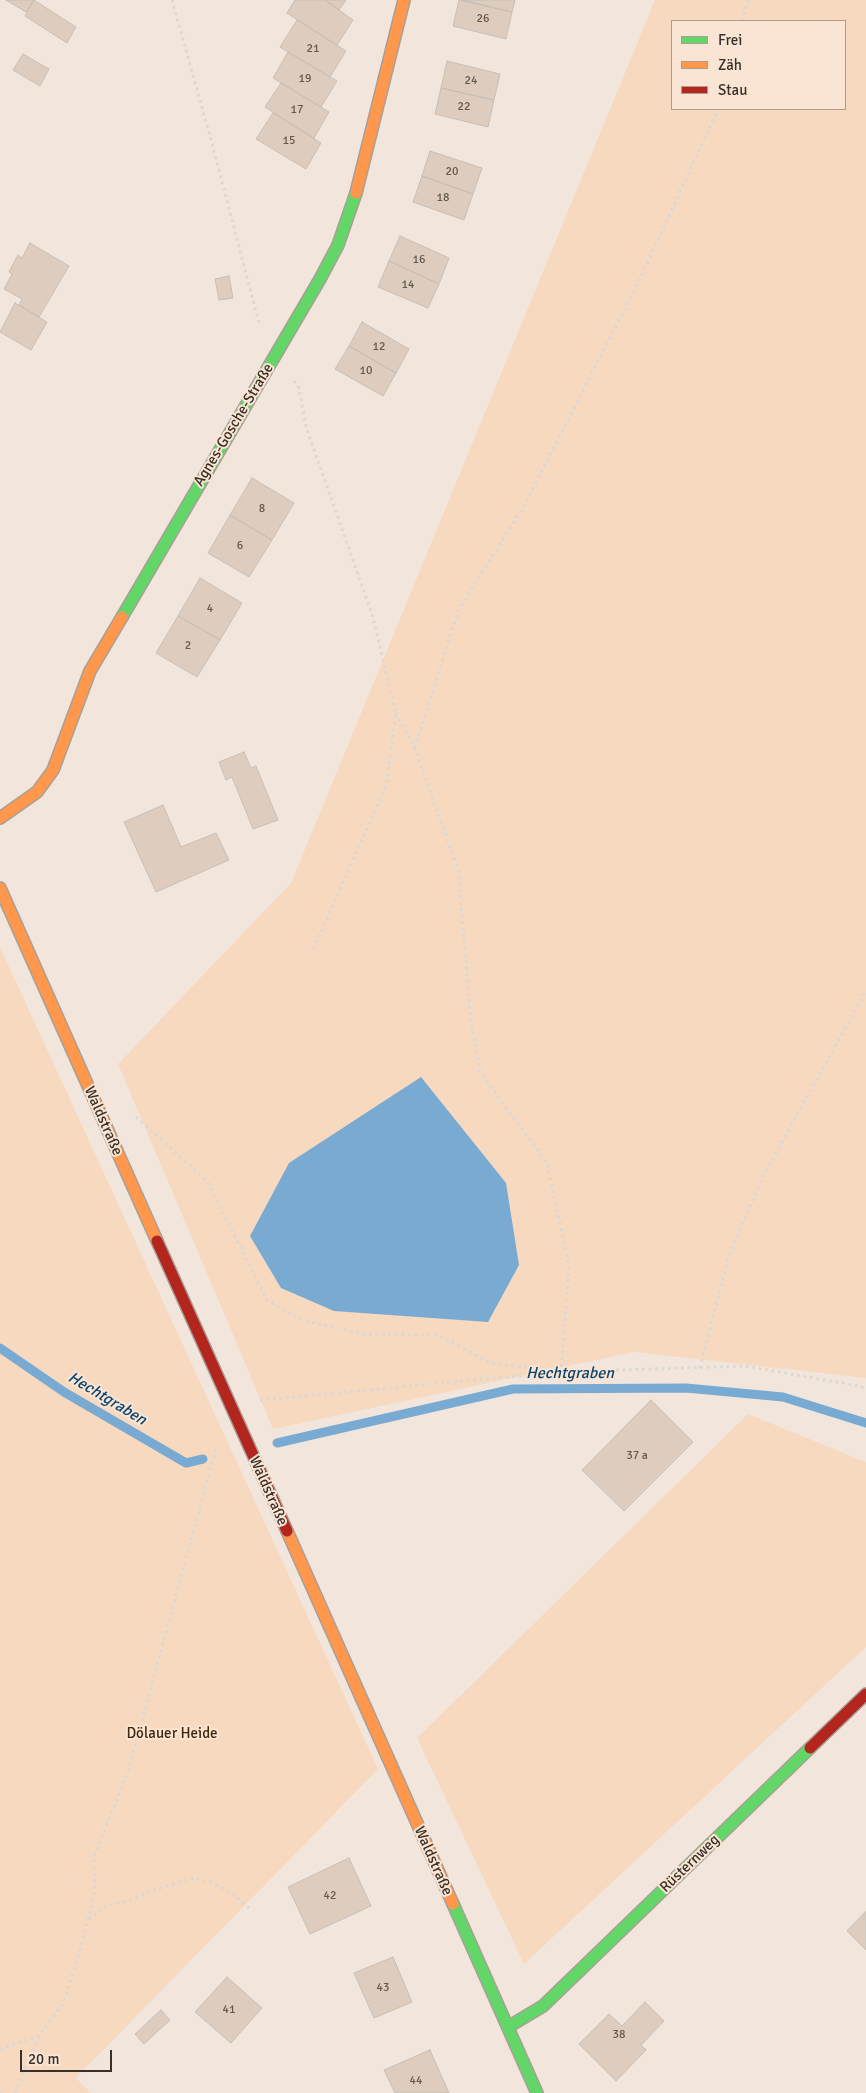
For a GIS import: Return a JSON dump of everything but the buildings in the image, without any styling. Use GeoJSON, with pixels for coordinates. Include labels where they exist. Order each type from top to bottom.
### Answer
{"type":"FeatureCollection","features":[{"type":"Feature","properties":{"kind":"street","name":"Agnes-Gosche-Straße"},"geometry":{"type":"LineString","coordinates":[[0,818],[36,792],[53,770],[90,671],[275,357],[338,245],[354,203],[404,0]]}},
{"type":"Feature","properties":{"kind":"street","name":"Waldstraße"},"geometry":{"type":"LineString","coordinates":[[0,888],[537,2093]]}},
{"type":"Feature","properties":{"kind":"street","name":"Rüsternweg"},"geometry":{"type":"LineString","coordinates":[[508,2027],[543,2006],[866,1694]]}},
{"type":"Feature","properties":{"kind":"path"},"geometry":{"type":"LineString","coordinates":[[172,0],[261,330],[275,357],[299,388],[306,427],[372,614],[396,713],[415,748],[458,869],[470,1021],[480,1072],[547,1163],[569,1266],[561,1372]]}},
{"type":"Feature","properties":{"kind":"path"},"geometry":{"type":"LineString","coordinates":[[742,20],[748,0]]}},
{"type":"Feature","properties":{"kind":"path"},"geometry":{"type":"LineString","coordinates":[[415,748],[458,611],[529,495],[638,282],[718,110]]}},
{"type":"Feature","properties":{"kind":"path"},"geometry":{"type":"LineString","coordinates":[[312,953],[386,786],[396,713]]}},
{"type":"Feature","properties":{"kind":"path"},"geometry":{"type":"LineString","coordinates":[[700,1368],[728,1258],[763,1176],[866,991]]}},
{"type":"Feature","properties":{"kind":"path"},"geometry":{"type":"LineString","coordinates":[[136,1116],[207,1181],[267,1300],[299,1319],[362,1334],[438,1335],[491,1363],[561,1372]]}},
{"type":"Feature","properties":{"kind":"path"},"geometry":{"type":"LineString","coordinates":[[229,1402],[561,1372],[745,1366],[860,1386],[866,1389]]}},
{"type":"Feature","properties":{"kind":"path"},"geometry":{"type":"LineString","coordinates":[[15,2093],[39,2036],[64,2002],[95,1891],[94,1856],[128,1772],[218,1440]]}},
{"type":"Feature","properties":{"kind":"path"},"geometry":{"type":"LineString","coordinates":[[88,1920],[108,1905],[127,1901],[193,1878],[211,1882],[233,1894],[249,1908]]}},
{"type":"Feature","properties":{"kind":"path"},"geometry":{"type":"LineString","coordinates":[[0,2050],[39,2036]]}},
{"type":"Feature","properties":{"kind":"green space"},"geometry":{"type":"Polygon","coordinates":[[[655,0],[866,0],[866,1378],[634,1352],[273,1429],[118,1064],[291,883],[655,0]]]}},
{"type":"Feature","properties":{"kind":"green space","name":"Dölauer Heide"},"geometry":{"type":"Polygon","coordinates":[[[0,947],[378,1769],[76,2078],[91,2093],[0,2093],[0,947]]]}},
{"type":"Feature","properties":{"kind":"green space"},"geometry":{"type":"Polygon","coordinates":[[[748,1414],[866,1462],[866,1647],[524,1964],[417,1738],[748,1414]]]}},
{"type":"Feature","properties":{"kind":"water"},"geometry":{"type":"Polygon","coordinates":[[[421,1077],[506,1183],[519,1265],[488,1322],[334,1311],[281,1288],[250,1236],[289,1163],[421,1077]]]}},
{"type":"Feature","properties":{"kind":"waterway","name":"Hechtgraben"},"geometry":{"type":"LineString","coordinates":[[0,1348],[64,1392],[186,1463],[203,1459]]}},
{"type":"Feature","properties":{"kind":"waterway","name":"Hechtgraben"},"geometry":{"type":"LineString","coordinates":[[277,1443],[513,1389],[686,1388],[783,1397],[866,1423]]}},
{"type":"Feature","properties":{"kind":"traffic: fast"},"geometry":{"type":"LineString","coordinates":[[122,617],[320,279],[338,245],[356,193]]}},
{"type":"Feature","properties":{"kind":"traffic: fast"},"geometry":{"type":"LineString","coordinates":[[508,2027],[543,2006],[810,1748]]}},
{"type":"Feature","properties":{"kind":"traffic: fast"},"geometry":{"type":"LineString","coordinates":[[453,1904],[537,2093]]}},
{"type":"Feature","properties":{"kind":"traffic: slow"},"geometry":{"type":"LineString","coordinates":[[356,193],[404,0]]}},
{"type":"Feature","properties":{"kind":"traffic: slow"},"geometry":{"type":"LineString","coordinates":[[0,818],[37,792],[53,770],[90,671],[122,617]]}},
{"type":"Feature","properties":{"kind":"traffic: slow"},"geometry":{"type":"LineString","coordinates":[[0,888],[157,1241]]}},
{"type":"Feature","properties":{"kind":"traffic: slow"},"geometry":{"type":"LineString","coordinates":[[287,1531],[453,1904]]}},
{"type":"Feature","properties":{"kind":"traffic: jam"},"geometry":{"type":"LineString","coordinates":[[157,1241],[287,1531]]}},
{"type":"Feature","properties":{"kind":"traffic: jam"},"geometry":{"type":"LineString","coordinates":[[810,1748],[866,1694]]}}]}
